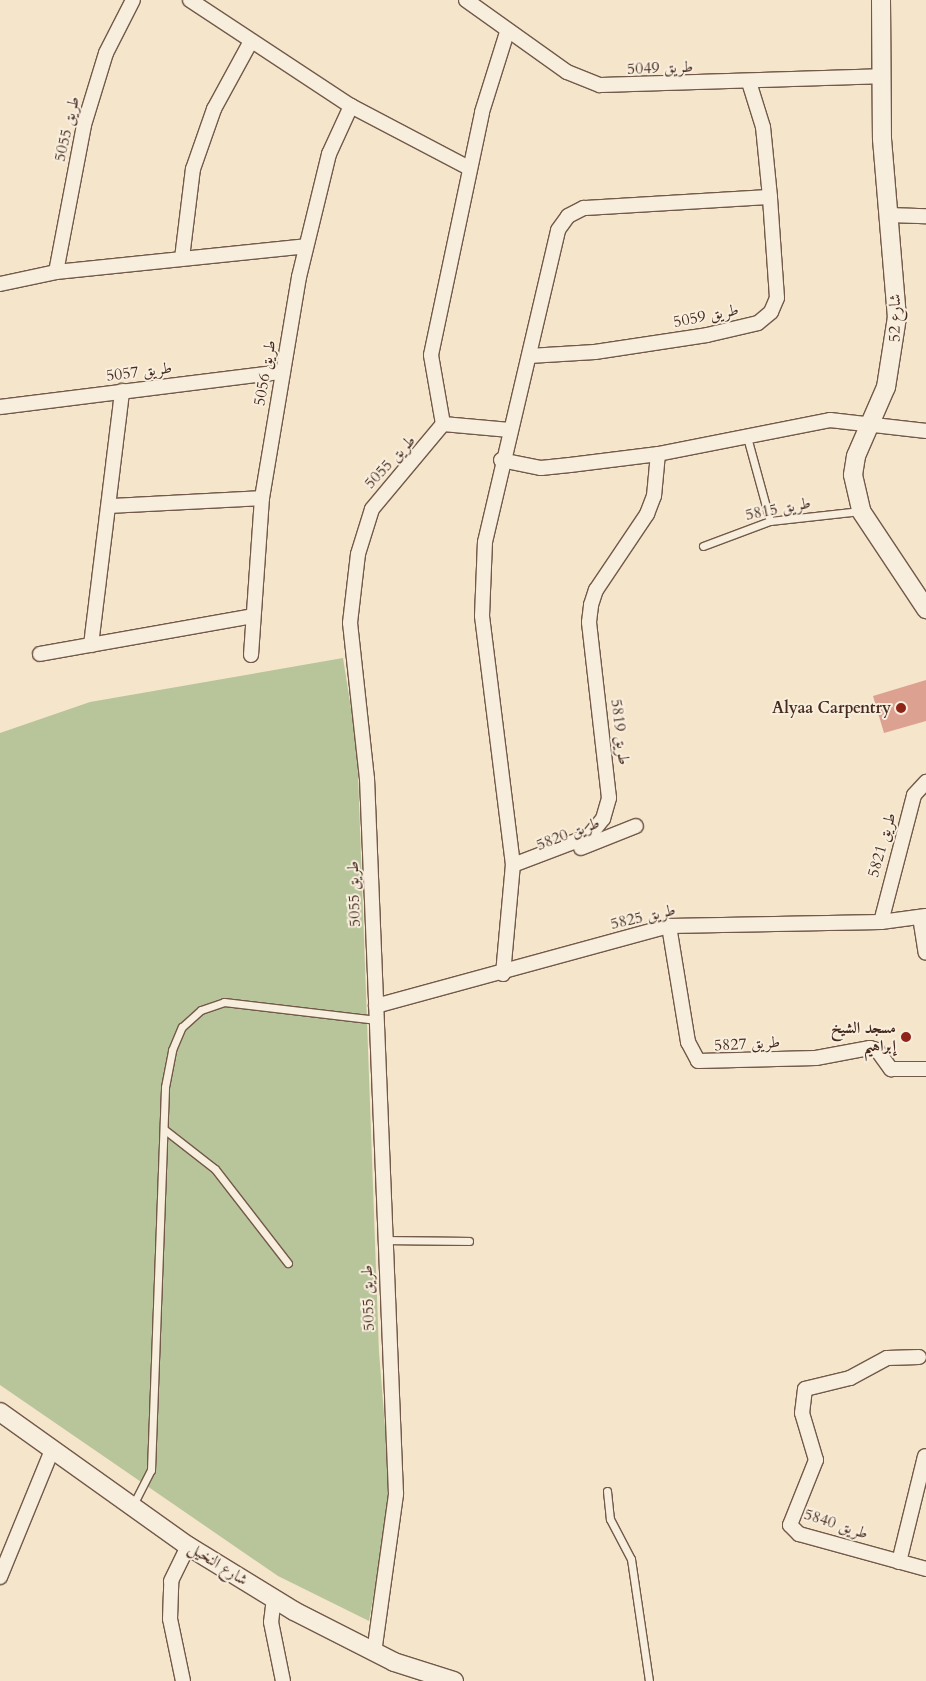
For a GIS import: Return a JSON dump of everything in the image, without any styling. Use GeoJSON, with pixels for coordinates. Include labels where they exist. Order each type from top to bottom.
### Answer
{"type":"FeatureCollection","features":[{"type":"Feature","properties":{"kind":"street","name":"طريق 5055"},"geometry":{"type":"LineString","coordinates":[[56,272],[84,125],[106,54],[133,0]]}},
{"type":"Feature","properties":{"kind":"street"},"geometry":{"type":"LineString","coordinates":[[190,0],[250,43],[351,106],[469,168]]}},
{"type":"Feature","properties":{"kind":"street","name":"طريق 5049"},"geometry":{"type":"LineString","coordinates":[[466,0],[507,32],[567,72],[600,85],[749,82],[881,76]]}},
{"type":"Feature","properties":{"kind":"street","name":"شارع 52"},"geometry":{"type":"LineString","coordinates":[[881,0],[881,76],[888,215],[897,317],[886,387],[870,423],[853,475],[861,511],[926,609]]}},
{"type":"Feature","properties":{"kind":"street"},"geometry":{"type":"LineString","coordinates":[[507,32],[469,168],[431,355],[443,424],[510,430]]}},
{"type":"Feature","properties":{"kind":"street"},"geometry":{"type":"LineString","coordinates":[[182,258],[193,168],[214,109],[250,43]]}},
{"type":"Feature","properties":{"kind":"street","name":"طريق 5059"},"geometry":{"type":"LineString","coordinates":[[529,356],[626,348],[758,323],[771,312],[777,298],[770,197],[763,128],[749,82]]}},
{"type":"Feature","properties":{"kind":"street","name":"طريق 5056"},"geometry":{"type":"LineString","coordinates":[[251,655],[262,498],[283,372],[306,246],[329,154],[351,106]]}},
{"type":"Feature","properties":{"kind":"street"},"geometry":{"type":"LineString","coordinates":[[503,974],[512,869],[482,616],[485,542],[501,460],[529,356],[558,230],[568,216],[584,208],[770,197]]}},
{"type":"Feature","properties":{"kind":"street"},"geometry":{"type":"LineString","coordinates":[[888,215],[926,216]]}},
{"type":"Feature","properties":{"kind":"street"},"geometry":{"type":"LineString","coordinates":[[0,284],[56,272],[306,246]]}},
{"type":"Feature","properties":{"kind":"street","name":"طريق 5057"},"geometry":{"type":"LineString","coordinates":[[0,407],[283,372]]}},
{"type":"Feature","properties":{"kind":"street"},"geometry":{"type":"LineString","coordinates":[[91,645],[110,506],[122,391]]}},
{"type":"Feature","properties":{"kind":"street"},"geometry":{"type":"LineString","coordinates":[[501,460],[541,468],[658,454],[747,437],[809,422],[870,423],[926,431]]}},
{"type":"Feature","properties":{"kind":"street","name":"طريق 5055"},"geometry":{"type":"LineString","coordinates":[[374,1653],[396,1494],[384,1240],[367,779],[350,623],[355,580],[372,509],[443,424]]}},
{"type":"Feature","properties":{"kind":"street","name":"طريق 5819"},"geometry":{"type":"LineString","coordinates":[[512,869],[589,836],[603,819],[609,791],[589,622],[591,606],[596,590],[647,514],[654,496],[658,454]]}},
{"type":"Feature","properties":{"kind":"street"},"geometry":{"type":"LineString","coordinates":[[110,506],[262,498]]}},
{"type":"Feature","properties":{"kind":"street"},"geometry":{"type":"LineString","coordinates":[[40,654],[253,616]]}},
{"type":"Feature","properties":{"kind":"street","name":"طريق 5821"},"geometry":{"type":"LineString","coordinates":[[881,922],[914,795],[926,782]]}},
{"type":"Feature","properties":{"kind":"street","name":"طريق 5820"},"geometry":{"type":"LineString","coordinates":[[512,869],[636,826]]}},
{"type":"Feature","properties":{"kind":"street"},"geometry":{"type":"LineString","coordinates":[[923,916],[926,953]]}},
{"type":"Feature","properties":{"kind":"street","name":"طريق 5825"},"geometry":{"type":"LineString","coordinates":[[376,1006],[503,974],[669,926],[881,922],[923,916]]}},
{"type":"Feature","properties":{"kind":"street","name":"طريق 5827"},"geometry":{"type":"LineString","coordinates":[[669,926],[688,1042],[698,1061],[816,1058],[870,1048],[877,1050],[891,1069],[926,1069]]}},
{"type":"Feature","properties":{"kind":"street","name":"طريق 5840"},"geometry":{"type":"LineString","coordinates":[[919,1357],[876,1361],[850,1378],[805,1389],[801,1399],[816,1460],[790,1525],[799,1534],[926,1569]]}},
{"type":"Feature","properties":{"kind":"street","name":"شارع النخيل"},"geometry":{"type":"LineString","coordinates":[[0,1412],[188,1546],[274,1598],[374,1653],[454,1681]]}},
{"type":"Feature","properties":{"kind":"street"},"geometry":{"type":"LineString","coordinates":[[0,1577],[53,1448]]}},
{"type":"Feature","properties":{"kind":"street"},"geometry":{"type":"LineString","coordinates":[[900,1562],[925,1456]]}},
{"type":"Feature","properties":{"kind":"street"},"geometry":{"type":"LineString","coordinates":[[183,1681],[170,1619],[171,1581],[188,1546]]}},
{"type":"Feature","properties":{"kind":"street"},"geometry":{"type":"LineString","coordinates":[[274,1598],[271,1622],[283,1681]]}},
{"type":"Feature","properties":{"kind":"lane"},"geometry":{"type":"LineString","coordinates":[[747,437],[770,521]]}},
{"type":"Feature","properties":{"kind":"lane","name":"طريق 5815"},"geometry":{"type":"LineString","coordinates":[[703,546],[770,521],[861,511]]}},
{"type":"Feature","properties":{"kind":"lane"},"geometry":{"type":"LineString","coordinates":[[133,1506],[151,1470],[165,1130],[165,1087],[172,1050],[182,1027],[201,1010],[224,1002],[250,1003],[376,1020]]}},
{"type":"Feature","properties":{"kind":"lane"},"geometry":{"type":"LineString","coordinates":[[165,1130],[221,1175],[288,1263]]}},
{"type":"Feature","properties":{"kind":"lane"},"geometry":{"type":"LineString","coordinates":[[384,1240],[469,1241]]}},
{"type":"Feature","properties":{"kind":"lane"},"geometry":{"type":"LineString","coordinates":[[607,1491],[610,1519],[631,1558],[650,1681]]}},
{"type":"Feature","properties":{"kind":"green space"},"geometry":{"type":"Polygon","coordinates":[[[343,658],[357,746],[379,1352],[391,1501],[369,1621],[278,1576],[0,1385],[0,733],[90,702],[343,658]]]}},
{"type":"Feature","properties":{"kind":"building","name":"Alyaa Carpentry"},"geometry":{"type":"Polygon","coordinates":[[[926,680],[926,721],[884,733],[873,696],[926,680]]]}},
{"type":"Feature","properties":{"kind":"place","name":"Alyaa Carpentry"},"geometry":{"type":"Point","coordinates":[901,708]}},
{"type":"Feature","properties":{"kind":"place","name":"مسجد الشيخ إبراهيم"},"geometry":{"type":"Point","coordinates":[906,1037]}}]}
